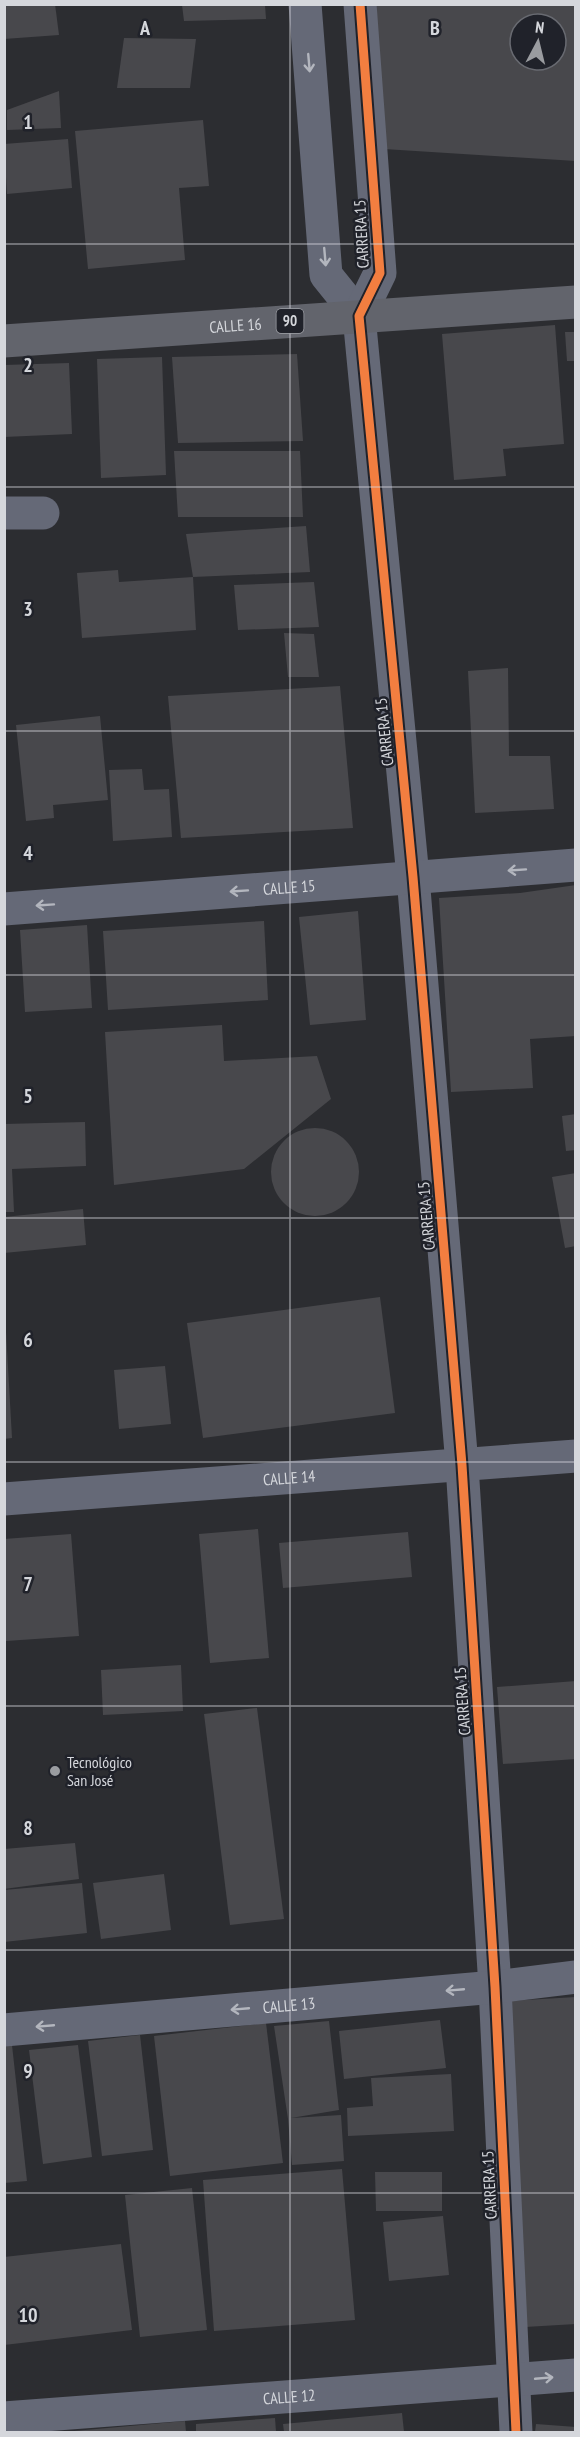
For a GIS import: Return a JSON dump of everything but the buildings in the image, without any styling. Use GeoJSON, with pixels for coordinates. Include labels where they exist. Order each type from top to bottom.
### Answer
{"type":"FeatureCollection","features":[{"type":"Feature","properties":{"kind":"highway","name":"CALLE 16"},"geometry":{"type":"LineString","coordinates":[[4,341],[576,302]]}},
{"type":"Feature","properties":{"kind":"street","name":"CARRERA 15"},"geometry":{"type":"LineString","coordinates":[[305,4],[326,275],[359,316]]}},
{"type":"Feature","properties":{"kind":"street","name":"CARRERA 15"},"geometry":{"type":"LineString","coordinates":[[360,4],[380,273],[359,316],[413,878],[462,1465],[495,1987],[516,2433]]}},
{"type":"Feature","properties":{"kind":"street"},"geometry":{"type":"LineString","coordinates":[[4,513],[44,513]]}},
{"type":"Feature","properties":{"kind":"street","name":"CALLE 15"},"geometry":{"type":"LineString","coordinates":[[4,909],[576,866]]}},
{"type":"Feature","properties":{"kind":"street","name":"CALLE 14"},"geometry":{"type":"LineString","coordinates":[[4,1499],[576,1456]]}},
{"type":"Feature","properties":{"kind":"street","name":"CALLE 13"},"geometry":{"type":"LineString","coordinates":[[4,2030],[495,1987],[576,1977]]}},
{"type":"Feature","properties":{"kind":"street","name":"CALLE 12"},"geometry":{"type":"LineString","coordinates":[[4,2418],[576,2375]]}},
{"type":"Feature","properties":{"kind":"cycle path"},"geometry":{"type":"LineString","coordinates":[[360,4],[380,273],[359,316],[413,877],[462,1465],[495,1987],[516,2432]]}},
{"type":"Feature","properties":{"kind":"place","name":"Tecnológico San José"},"geometry":{"type":"Point","coordinates":[55,1771]}}]}
